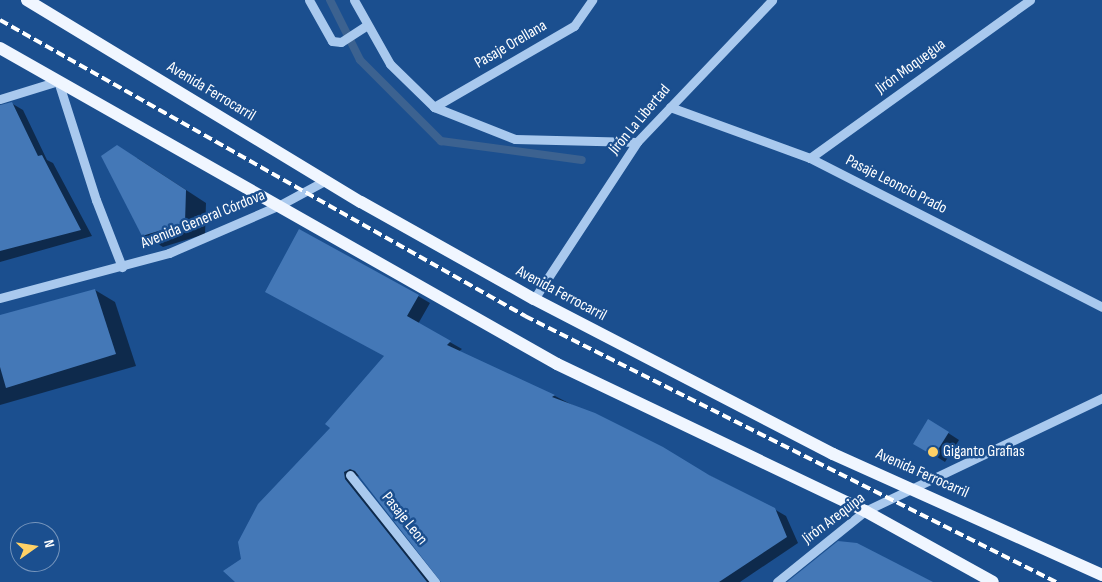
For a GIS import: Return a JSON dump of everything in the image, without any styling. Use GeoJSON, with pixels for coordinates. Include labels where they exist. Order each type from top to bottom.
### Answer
{"type":"FeatureCollection","features":[{"type":"Feature","properties":{"kind":"main road","name":"Avenida Ferrocarril"},"geometry":{"type":"LineString","coordinates":[[27,0],[326,180],[534,299],[833,454],[912,486],[1102,575]]}},
{"type":"Feature","properties":{"kind":"main road"},"geometry":{"type":"LineString","coordinates":[[0,48],[280,205],[557,364],[865,511],[993,582]]}},
{"type":"Feature","properties":{"kind":"street"},"geometry":{"type":"LineString","coordinates":[[309,0],[332,41],[341,42],[367,25]]}},
{"type":"Feature","properties":{"kind":"street"},"geometry":{"type":"LineString","coordinates":[[354,0],[390,64],[434,107],[515,139],[636,142]]}},
{"type":"Feature","properties":{"kind":"street","name":"Pasaje Orellana"},"geometry":{"type":"LineString","coordinates":[[434,107],[574,26],[592,0]]}},
{"type":"Feature","properties":{"kind":"street","name":"Jirón La Libertad"},"geometry":{"type":"LineString","coordinates":[[534,299],[636,142],[772,0]]}},
{"type":"Feature","properties":{"kind":"street","name":"Jirón Moquegua"},"geometry":{"type":"LineString","coordinates":[[810,158],[1030,0]]}},
{"type":"Feature","properties":{"kind":"street"},"geometry":{"type":"LineString","coordinates":[[0,99],[58,81],[96,200],[122,267]]}},
{"type":"Feature","properties":{"kind":"street","name":"Pasaje Leoncio Prado"},"geometry":{"type":"LineString","coordinates":[[670,107],[810,158],[1102,307]]}},
{"type":"Feature","properties":{"kind":"street","name":"Avenida General Córdova"},"geometry":{"type":"LineString","coordinates":[[0,298],[169,253],[280,205],[326,180]]}},
{"type":"Feature","properties":{"kind":"street","name":"Jirón Arequipa"},"geometry":{"type":"LineString","coordinates":[[777,582],[865,511],[912,486],[1102,398]]}},
{"type":"Feature","properties":{"kind":"street","name":"Pasaje Leon"},"geometry":{"type":"LineString","coordinates":[[350,475],[435,582]]}},
{"type":"Feature","properties":{"kind":"building"},"geometry":{"type":"Polygon","coordinates":[[[12,102],[38,156],[42,155],[81,230],[0,251],[0,105],[12,102]]]}},
{"type":"Feature","properties":{"kind":"building"},"geometry":{"type":"Polygon","coordinates":[[[117,145],[186,190],[185,223],[142,236],[101,156],[117,145]]]}},
{"type":"Feature","properties":{"kind":"building"},"geometry":{"type":"Polygon","coordinates":[[[299,229],[419,295],[407,316],[451,341],[447,345],[555,395],[552,397],[595,413],[663,447],[709,475],[775,508],[787,537],[719,582],[441,582],[355,471],[350,469],[344,472],[345,479],[427,582],[235,582],[223,571],[241,559],[238,542],[258,504],[330,428],[325,424],[384,356],[265,292],[299,229]]]}},
{"type":"Feature","properties":{"kind":"building"},"geometry":{"type":"Polygon","coordinates":[[[95,289],[116,354],[6,388],[0,367],[0,315],[95,289]]]}},
{"type":"Feature","properties":{"kind":"building"},"geometry":{"type":"Polygon","coordinates":[[[928,419],[949,432],[934,456],[913,444],[928,419]]]}},
{"type":"Feature","properties":{"kind":"building"},"geometry":{"type":"Polygon","coordinates":[[[838,541],[857,543],[933,582],[787,582],[838,541]]]}},
{"type":"Feature","properties":{"kind":"waterway"},"geometry":{"type":"LineString","coordinates":[[330,0],[360,60],[441,141],[582,160]]}},
{"type":"Feature","properties":{"kind":"railway"},"geometry":{"type":"LineString","coordinates":[[0,20],[525,316],[1056,582]]}},
{"type":"Feature","properties":{"kind":"place","name":"Giganto Grafias"},"geometry":{"type":"Point","coordinates":[933,452]}}]}
